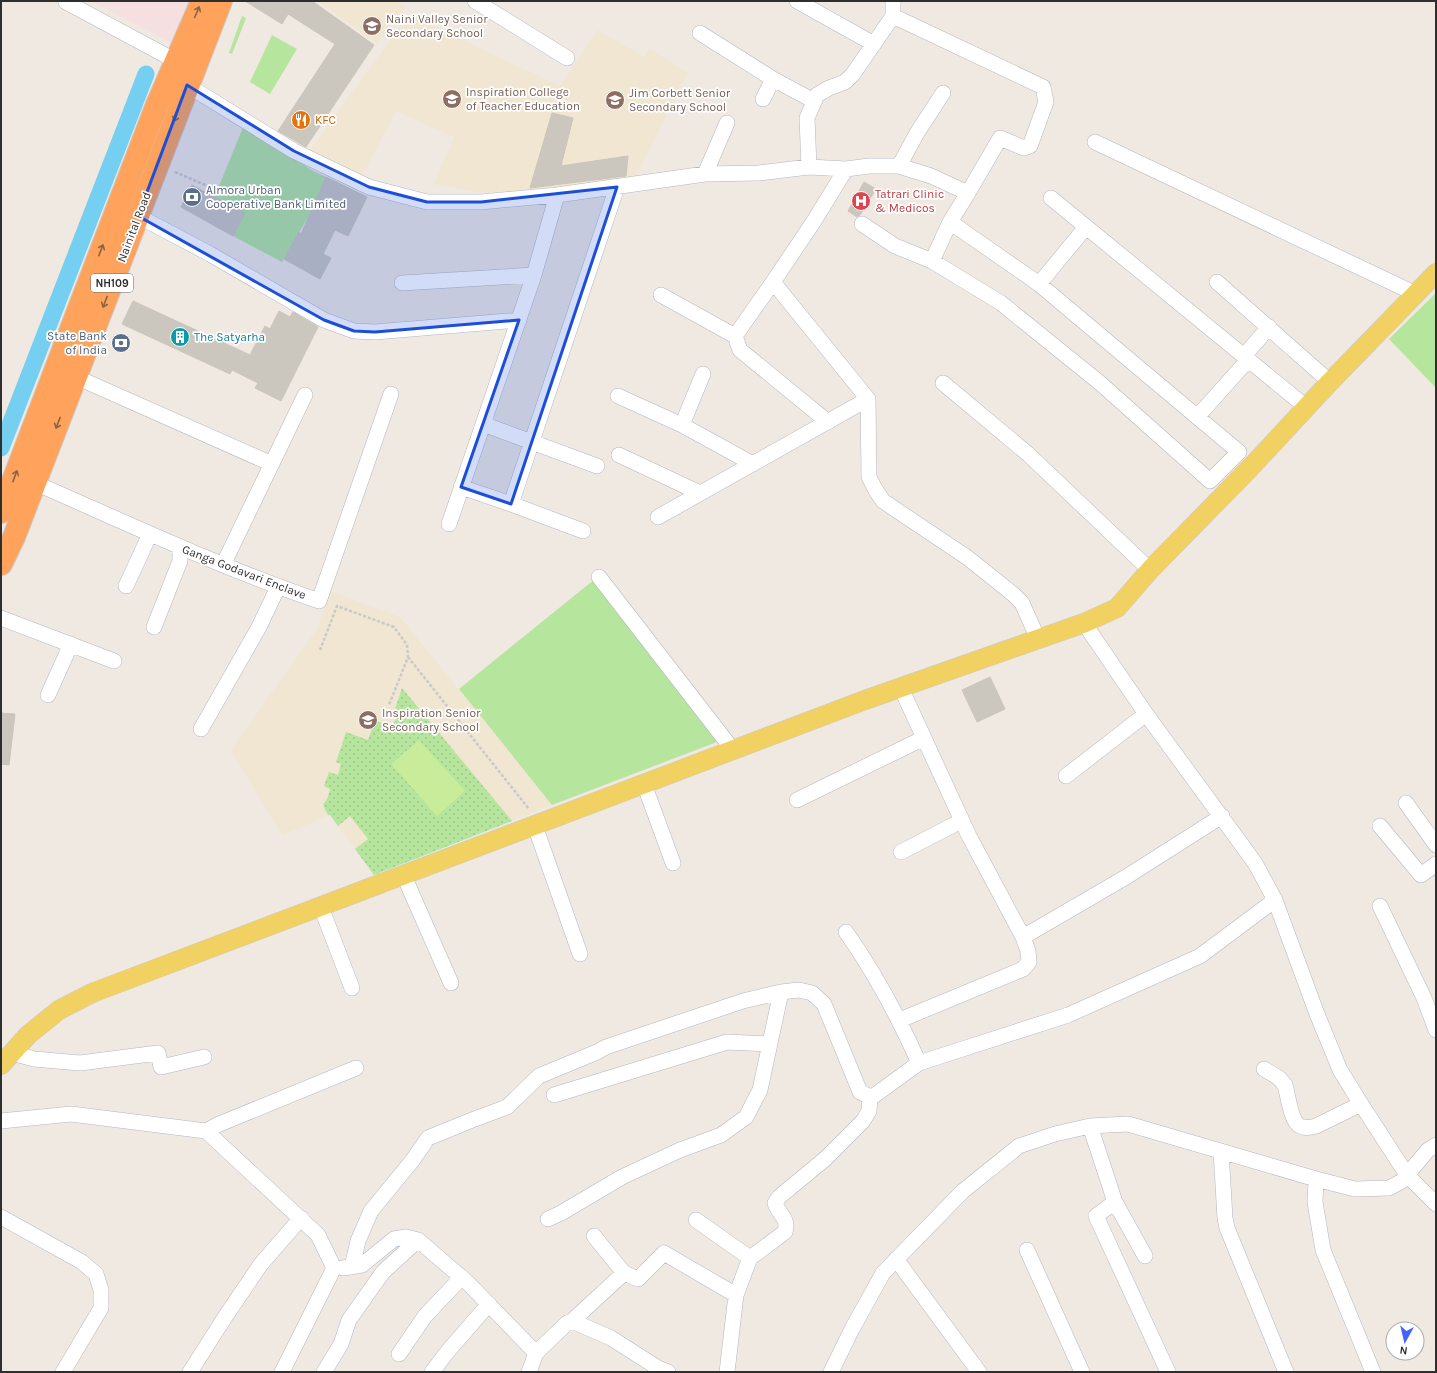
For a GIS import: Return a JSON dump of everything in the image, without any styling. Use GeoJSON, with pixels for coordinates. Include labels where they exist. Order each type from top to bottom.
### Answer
{"type":"FeatureCollection","features":[{"type":"Feature","properties":{"kind":"highway","name":"Nainital Road"},"geometry":{"type":"LineString","coordinates":[[1,564],[14,537],[158,165],[182,73],[194,42],[202,1]]}},
{"type":"Feature","properties":{"kind":"highway","name":"Nainital Road"},"geometry":{"type":"LineString","coordinates":[[194,42],[221,1]]}},
{"type":"Feature","properties":{"kind":"highway","name":"Nainital Road"},"geometry":{"type":"LineString","coordinates":[[1,512],[144,136],[182,73]]}},
{"type":"Feature","properties":{"kind":"main road"},"geometry":{"type":"LineString","coordinates":[[6,1059],[28,1035],[59,1010],[92,993],[733,750],[1084,623],[1117,608],[1150,570],[1250,468],[1306,407],[1436,273]]}},
{"type":"Feature","properties":{"kind":"street"},"geometry":{"type":"LineString","coordinates":[[475,1],[568,58]]}},
{"type":"Feature","properties":{"kind":"street"},"geometry":{"type":"LineString","coordinates":[[797,1],[874,44]]}},
{"type":"Feature","properties":{"kind":"street"},"geometry":{"type":"LineString","coordinates":[[66,2],[182,73],[294,151],[369,187],[427,202],[481,202],[558,195],[705,174],[759,173],[809,167],[846,169],[869,166],[899,166],[931,176],[968,194]]}},
{"type":"Feature","properties":{"kind":"street"},"geometry":{"type":"LineString","coordinates":[[809,167],[807,118],[816,95],[845,82],[853,74],[874,44],[893,8],[1043,88],[1046,102],[1030,146],[1024,148],[1000,138],[950,222],[932,261]]}},
{"type":"Feature","properties":{"kind":"street"},"geometry":{"type":"LineString","coordinates":[[700,33],[773,79],[814,101]]}},
{"type":"Feature","properties":{"kind":"street"},"geometry":{"type":"LineString","coordinates":[[763,99],[773,79]]}},
{"type":"Feature","properties":{"kind":"street"},"geometry":{"type":"LineString","coordinates":[[899,166],[917,133],[942,93]]}},
{"type":"Feature","properties":{"kind":"street"},"geometry":{"type":"LineString","coordinates":[[705,174],[728,123]]}},
{"type":"Feature","properties":{"kind":"street"},"geometry":{"type":"LineString","coordinates":[[1095,142],[1416,294]]}},
{"type":"Feature","properties":{"kind":"street"},"geometry":{"type":"LineString","coordinates":[[735,336],[814,221],[846,169]]}},
{"type":"Feature","properties":{"kind":"street"},"geometry":{"type":"LineString","coordinates":[[511,504],[617,187]]}},
{"type":"Feature","properties":{"kind":"street"},"geometry":{"type":"LineString","coordinates":[[448,524],[534,276],[558,195]]}},
{"type":"Feature","properties":{"kind":"street"},"geometry":{"type":"LineString","coordinates":[[1051,198],[1306,407]]}},
{"type":"Feature","properties":{"kind":"street"},"geometry":{"type":"LineString","coordinates":[[138,216],[210,254],[324,320],[354,331],[375,332],[519,320]]}},
{"type":"Feature","properties":{"kind":"street"},"geometry":{"type":"LineString","coordinates":[[862,224],[895,246],[932,261],[1001,304],[1100,383],[1210,481],[1239,452],[1040,284],[950,222]]}},
{"type":"Feature","properties":{"kind":"street"},"geometry":{"type":"LineString","coordinates":[[1040,284],[1086,227]]}},
{"type":"Feature","properties":{"kind":"street"},"geometry":{"type":"LineString","coordinates":[[402,283],[534,276]]}},
{"type":"Feature","properties":{"kind":"street"},"geometry":{"type":"LineString","coordinates":[[773,282],[868,399],[869,477],[883,501],[968,558],[1014,594],[1022,603],[1038,639]]}},
{"type":"Feature","properties":{"kind":"street"},"geometry":{"type":"LineString","coordinates":[[1217,282],[1330,382]]}},
{"type":"Feature","properties":{"kind":"street"},"geometry":{"type":"LineString","coordinates":[[661,295],[735,336],[740,350],[828,422]]}},
{"type":"Feature","properties":{"kind":"street"},"geometry":{"type":"LineString","coordinates":[[1197,417],[1246,358],[1269,327]]}},
{"type":"Feature","properties":{"kind":"street"},"geometry":{"type":"LineString","coordinates":[[682,425],[702,374]]}},
{"type":"Feature","properties":{"kind":"street"},"geometry":{"type":"LineString","coordinates":[[76,377],[272,464]]}},
{"type":"Feature","properties":{"kind":"street"},"geometry":{"type":"LineString","coordinates":[[943,383],[1028,454],[1150,570]]}},
{"type":"Feature","properties":{"kind":"street"},"geometry":{"type":"LineString","coordinates":[[222,564],[305,394]]}},
{"type":"Feature","properties":{"kind":"street","name":"Ganga Godavari Enclave"},"geometry":{"type":"LineString","coordinates":[[35,482],[180,547],[278,587],[319,601],[391,394]]}},
{"type":"Feature","properties":{"kind":"street"},"geometry":{"type":"LineString","coordinates":[[618,396],[682,425],[753,464]]}},
{"type":"Feature","properties":{"kind":"street"},"geometry":{"type":"LineString","coordinates":[[658,517],[868,399]]}},
{"type":"Feature","properties":{"kind":"street"},"geometry":{"type":"LineString","coordinates":[[483,424],[596,466]]}},
{"type":"Feature","properties":{"kind":"street"},"geometry":{"type":"LineString","coordinates":[[619,455],[700,493]]}},
{"type":"Feature","properties":{"kind":"street"},"geometry":{"type":"LineString","coordinates":[[461,487],[583,531]]}},
{"type":"Feature","properties":{"kind":"street"},"geometry":{"type":"LineString","coordinates":[[126,586],[150,534]]}},
{"type":"Feature","properties":{"kind":"street"},"geometry":{"type":"LineString","coordinates":[[154,627],[180,561],[180,547]]}},
{"type":"Feature","properties":{"kind":"street"},"geometry":{"type":"LineString","coordinates":[[599,577],[733,750]]}},
{"type":"Feature","properties":{"kind":"street"},"geometry":{"type":"LineString","coordinates":[[200,729],[260,627],[278,587]]}},
{"type":"Feature","properties":{"kind":"street"},"geometry":{"type":"LineString","coordinates":[[1,618],[114,661]]}},
{"type":"Feature","properties":{"kind":"street"},"geometry":{"type":"LineString","coordinates":[[1084,623],[1146,714],[1222,816],[1255,864],[1275,900],[1317,1014],[1340,1070],[1360,1104],[1407,1175],[1436,1204]]}},
{"type":"Feature","properties":{"kind":"street"},"geometry":{"type":"LineString","coordinates":[[48,696],[71,644]]}},
{"type":"Feature","properties":{"kind":"street"},"geometry":{"type":"LineString","coordinates":[[900,1020],[1023,969],[1029,962],[1028,951],[1023,936],[961,821],[901,688]]}},
{"type":"Feature","properties":{"kind":"street"},"geometry":{"type":"LineString","coordinates":[[1066,776],[1146,714]]}},
{"type":"Feature","properties":{"kind":"street"},"geometry":{"type":"LineString","coordinates":[[797,800],[924,738]]}},
{"type":"Feature","properties":{"kind":"street"},"geometry":{"type":"LineString","coordinates":[[644,784],[673,863]]}},
{"type":"Feature","properties":{"kind":"street"},"geometry":{"type":"LineString","coordinates":[[1406,803],[1436,845]]}},
{"type":"Feature","properties":{"kind":"street"},"geometry":{"type":"LineString","coordinates":[[1023,936],[1126,877],[1222,816]]}},
{"type":"Feature","properties":{"kind":"street"},"geometry":{"type":"LineString","coordinates":[[900,852],[961,821]]}},
{"type":"Feature","properties":{"kind":"street"},"geometry":{"type":"LineString","coordinates":[[537,825],[580,954]]}},
{"type":"Feature","properties":{"kind":"street"},"geometry":{"type":"LineString","coordinates":[[1380,826],[1421,875],[1436,864]]}},
{"type":"Feature","properties":{"kind":"street"},"geometry":{"type":"LineString","coordinates":[[404,876],[451,983]]}},
{"type":"Feature","properties":{"kind":"street"},"geometry":{"type":"LineString","coordinates":[[352,1267],[358,1241],[371,1211],[412,1162],[428,1138],[507,1107],[539,1076],[597,1052],[606,1046],[743,1001],[781,992],[799,990],[812,993],[824,1004],[860,1092],[870,1097],[875,1095],[919,1063],[1068,1015],[1200,956],[1275,900]]}},
{"type":"Feature","properties":{"kind":"street"},"geometry":{"type":"LineString","coordinates":[[1380,906],[1424,998],[1436,1030]]}},
{"type":"Feature","properties":{"kind":"street"},"geometry":{"type":"LineString","coordinates":[[321,907],[352,988]]}},
{"type":"Feature","properties":{"kind":"street"},"geometry":{"type":"LineString","coordinates":[[846,932],[868,963],[900,1020],[919,1063]]}},
{"type":"Feature","properties":{"kind":"street"},"geometry":{"type":"LineString","coordinates":[[548,1219],[622,1177],[680,1150],[721,1135],[746,1117],[760,1090],[781,992]]}},
{"type":"Feature","properties":{"kind":"street"},"geometry":{"type":"LineString","coordinates":[[554,1095],[727,1042],[770,1044]]}},
{"type":"Feature","properties":{"kind":"street"},"geometry":{"type":"LineString","coordinates":[[6,1059],[34,1059],[80,1063],[158,1053],[161,1067],[204,1057]]}},
{"type":"Feature","properties":{"kind":"street"},"geometry":{"type":"LineString","coordinates":[[206,1131],[217,1125],[356,1068]]}},
{"type":"Feature","properties":{"kind":"street"},"geometry":{"type":"LineString","coordinates":[[1264,1069],[1283,1081],[1295,1123],[1300,1126],[1308,1128],[1316,1126],[1360,1104]]}},
{"type":"Feature","properties":{"kind":"street"},"geometry":{"type":"LineString","coordinates":[[727,1372],[736,1295],[750,1258],[785,1232],[787,1226],[785,1219],[777,1209],[775,1203],[825,1160],[864,1121],[869,1111],[870,1097]]}},
{"type":"Feature","properties":{"kind":"street"},"geometry":{"type":"LineString","coordinates":[[1,1121],[71,1114],[206,1131],[318,1235],[334,1268]]}},
{"type":"Feature","properties":{"kind":"street"},"geometry":{"type":"LineString","coordinates":[[831,1372],[852,1329],[883,1273],[963,1191],[1019,1146],[1055,1134],[1090,1126],[1128,1124],[1355,1189],[1389,1188],[1402,1180],[1428,1150],[1436,1145]]}},
{"type":"Feature","properties":{"kind":"street"},"geometry":{"type":"LineString","coordinates":[[1090,1126],[1115,1202],[1145,1256]]}},
{"type":"Feature","properties":{"kind":"street"},"geometry":{"type":"LineString","coordinates":[[1221,1151],[1225,1218],[1227,1228],[1286,1372]]}},
{"type":"Feature","properties":{"kind":"street"},"geometry":{"type":"LineString","coordinates":[[1316,1179],[1315,1202],[1323,1250],[1373,1372]]}},
{"type":"Feature","properties":{"kind":"street"},"geometry":{"type":"LineString","coordinates":[[1115,1202],[1096,1216],[1168,1372]]}},
{"type":"Feature","properties":{"kind":"street"},"geometry":{"type":"LineString","coordinates":[[1,1217],[82,1262],[96,1274],[101,1290],[101,1308],[63,1372]]}},
{"type":"Feature","properties":{"kind":"street"},"geometry":{"type":"LineString","coordinates":[[190,1372],[261,1264],[301,1218]]}},
{"type":"Feature","properties":{"kind":"street"},"geometry":{"type":"LineString","coordinates":[[696,1220],[750,1258]]}},
{"type":"Feature","properties":{"kind":"street"},"geometry":{"type":"LineString","coordinates":[[594,1236],[624,1273],[638,1279],[664,1253],[736,1295]]}},
{"type":"Feature","properties":{"kind":"street"},"geometry":{"type":"LineString","coordinates":[[334,1268],[362,1265],[394,1239],[406,1237],[418,1240],[462,1277],[536,1354]]}},
{"type":"Feature","properties":{"kind":"street"},"geometry":{"type":"LineString","coordinates":[[324,1372],[342,1344],[349,1320],[383,1272],[418,1240]]}},
{"type":"Feature","properties":{"kind":"street"},"geometry":{"type":"LineString","coordinates":[[1027,1250],[1082,1372]]}},
{"type":"Feature","properties":{"kind":"street"},"geometry":{"type":"LineString","coordinates":[[896,1259],[980,1372]]}},
{"type":"Feature","properties":{"kind":"street"},"geometry":{"type":"LineString","coordinates":[[282,1372],[334,1268]]}},
{"type":"Feature","properties":{"kind":"street"},"geometry":{"type":"LineString","coordinates":[[529,1372],[536,1354],[567,1323],[572,1321],[624,1273]]}},
{"type":"Feature","properties":{"kind":"street"},"geometry":{"type":"LineString","coordinates":[[399,1354],[425,1316],[462,1277]]}},
{"type":"Feature","properties":{"kind":"street"},"geometry":{"type":"LineString","coordinates":[[432,1372],[448,1351],[489,1304]]}},
{"type":"Feature","properties":{"kind":"street"},"geometry":{"type":"LineString","coordinates":[[572,1321],[611,1338],[658,1368],[668,1372]]}},
{"type":"Feature","properties":{"kind":"path"},"geometry":{"type":"LineString","coordinates":[[158,165],[217,190]]}},
{"type":"Feature","properties":{"kind":"path"},"geometry":{"type":"LineString","coordinates":[[320,650],[337,606],[394,627],[407,645],[408,657],[389,705]]}},
{"type":"Feature","properties":{"kind":"path"},"geometry":{"type":"LineString","coordinates":[[408,657],[537,825]]}},
{"type":"Feature","properties":{"kind":"highlighted area"},"geometry":{"type":"Polygon","coordinates":[[[187,85],[294,151],[369,187],[427,202],[481,202],[617,187],[511,504],[461,487],[519,320],[375,332],[354,331],[324,320],[138,216],[187,85]]]}},
{"type":"Feature","properties":{"kind":"shaded area"},"geometry":{"type":"Polygon","coordinates":[[[91,1],[191,1],[174,44],[91,1]]]}},
{"type":"Feature","properties":{"kind":"shaded area","name":"Naini Valley Senior Secondary School"},"geometry":{"type":"Polygon","coordinates":[[[318,1],[401,1],[400,3],[405,7],[377,44],[318,1]]]}},
{"type":"Feature","properties":{"kind":"shaded area","name":"Inspiration College of Teacher Education"},"geometry":{"type":"Polygon","coordinates":[[[409,15],[560,86],[598,30],[644,57],[650,49],[688,73],[634,179],[529,191],[478,192],[434,184],[454,137],[396,111],[361,178],[310,150],[409,15]]]}},
{"type":"Feature","properties":{"kind":"shaded area","name":"Inspiration Senior Secondary School"},"geometry":{"type":"Polygon","coordinates":[[[330,591],[400,617],[552,805],[374,875],[330,815],[282,835],[231,750],[318,628],[330,591]]]}},
{"type":"Feature","properties":{"kind":"green space"},"geometry":{"type":"Polygon","coordinates":[[[242,16],[246,18],[232,54],[229,53],[242,16]]]}},
{"type":"Feature","properties":{"kind":"green space"},"geometry":{"type":"Polygon","coordinates":[[[272,35],[297,49],[270,94],[250,82],[272,35]]]}},
{"type":"Feature","properties":{"kind":"green space"},"geometry":{"type":"Polygon","coordinates":[[[244,125],[313,171],[326,177],[308,217],[282,262],[233,236],[245,213],[214,196],[244,125]]]}},
{"type":"Feature","properties":{"kind":"green space"},"geometry":{"type":"Polygon","coordinates":[[[1436,293],[1436,388],[1389,339],[1436,293]]]}},
{"type":"Feature","properties":{"kind":"green space"},"geometry":{"type":"Polygon","coordinates":[[[595,579],[717,742],[552,805],[459,689],[595,579]]]}},
{"type":"Feature","properties":{"kind":"green space"},"geometry":{"type":"Polygon","coordinates":[[[402,688],[512,821],[374,875],[355,849],[368,839],[350,816],[338,826],[330,815],[328,815],[323,805],[328,797],[330,789],[324,786],[329,772],[338,775],[341,764],[336,762],[346,732],[368,740],[375,721],[393,726],[399,711],[395,709],[402,688]]]}},
{"type":"Feature","properties":{"kind":"green space"},"geometry":{"type":"Polygon","coordinates":[[[419,740],[465,791],[437,816],[391,764],[419,740]]]}},
{"type":"Feature","properties":{"kind":"building"},"geometry":{"type":"Polygon","coordinates":[[[245,1],[312,1],[374,45],[306,147],[278,131],[335,44],[288,14],[282,24],[245,1]]]}},
{"type":"Feature","properties":{"kind":"building"},"geometry":{"type":"Polygon","coordinates":[[[552,113],[573,118],[561,166],[628,156],[626,176],[530,188],[552,113]]]}},
{"type":"Feature","properties":{"kind":"building"},"geometry":{"type":"Polygon","coordinates":[[[326,177],[367,197],[348,236],[335,230],[323,254],[331,258],[320,279],[284,259],[299,232],[301,234],[326,177]]]}},
{"type":"Feature","properties":{"kind":"building"},"geometry":{"type":"Polygon","coordinates":[[[864,182],[876,189],[860,215],[857,217],[848,211],[864,182]]]}},
{"type":"Feature","properties":{"kind":"building"},"geometry":{"type":"Polygon","coordinates":[[[192,185],[245,213],[233,236],[181,207],[192,185]]]}},
{"type":"Feature","properties":{"kind":"building"},"geometry":{"type":"Polygon","coordinates":[[[133,301],[250,355],[265,326],[270,329],[279,311],[290,317],[293,312],[318,327],[281,401],[255,388],[258,383],[232,370],[230,374],[122,324],[133,301]]]}},
{"type":"Feature","properties":{"kind":"building"},"geometry":{"type":"Polygon","coordinates":[[[990,677],[1005,709],[977,722],[962,690],[990,677]]]}},
{"type":"Feature","properties":{"kind":"building"},"geometry":{"type":"Polygon","coordinates":[[[1,713],[15,714],[9,765],[1,764],[1,713]]]}},
{"type":"Feature","properties":{"kind":"waterway"},"geometry":{"type":"LineString","coordinates":[[1,448],[146,74]]}},
{"type":"Feature","properties":{"kind":"place","name":"Naini Valley Senior Secondary School"},"geometry":{"type":"Point","coordinates":[372,26]}},
{"type":"Feature","properties":{"kind":"place","name":"Inspiration College of Teacher Education"},"geometry":{"type":"Point","coordinates":[452,99]}},
{"type":"Feature","properties":{"kind":"place","name":"Jim Corbett Senior Secondary School"},"geometry":{"type":"Point","coordinates":[615,100]}},
{"type":"Feature","properties":{"kind":"place","name":"KFC"},"geometry":{"type":"Point","coordinates":[301,120]}},
{"type":"Feature","properties":{"kind":"place","name":"Almora Urban Cooperative Bank Limited"},"geometry":{"type":"Point","coordinates":[192,197]}},
{"type":"Feature","properties":{"kind":"place","name":"Tatrari Clinic & Medicos"},"geometry":{"type":"Point","coordinates":[861,201]}},
{"type":"Feature","properties":{"kind":"place","name":"The Satyarha"},"geometry":{"type":"Point","coordinates":[180,337]}},
{"type":"Feature","properties":{"kind":"place","name":"State Bank of India"},"geometry":{"type":"Point","coordinates":[121,343]}},
{"type":"Feature","properties":{"kind":"place","name":"Inspiration Senior Secondary School"},"geometry":{"type":"Point","coordinates":[368,720]}}]}
